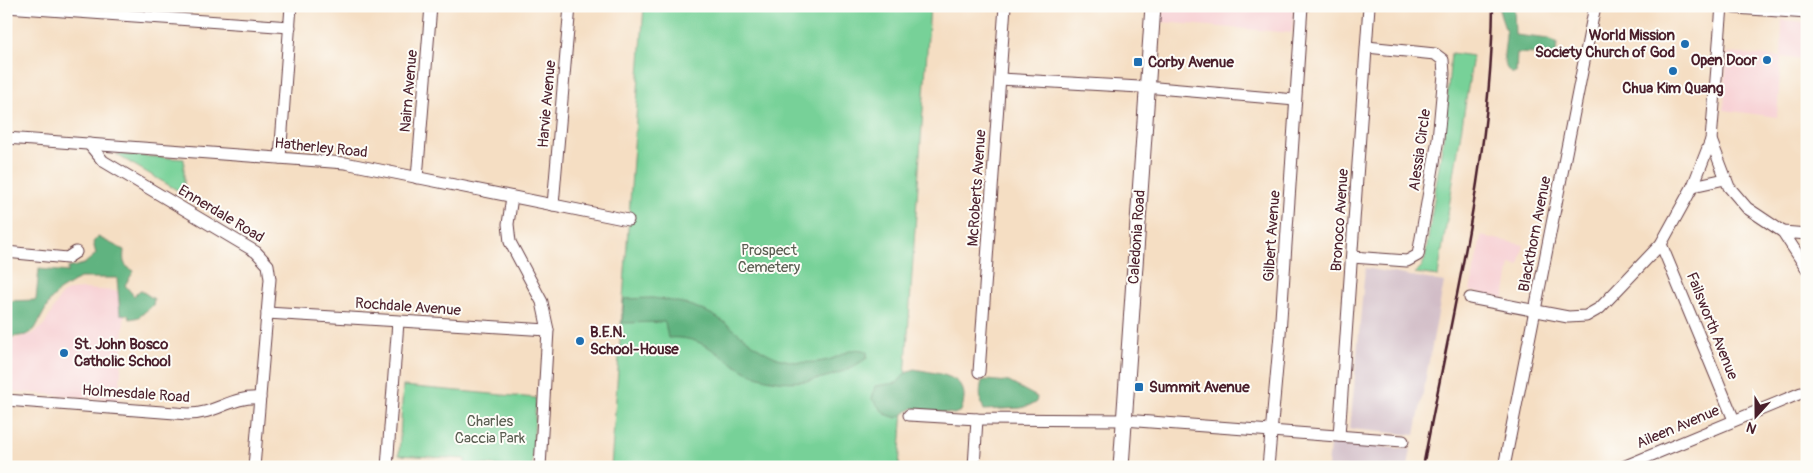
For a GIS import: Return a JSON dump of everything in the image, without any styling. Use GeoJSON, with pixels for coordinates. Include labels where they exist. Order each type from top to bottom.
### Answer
{"type":"FeatureCollection","features":[{"type":"Feature","properties":{"kind":"street"},"geometry":{"type":"LineString","coordinates":[[6,6],[153,11],[290,27]]}},
{"type":"Feature","properties":{"kind":"street"},"geometry":{"type":"LineString","coordinates":[[280,158],[292,6]]}},
{"type":"Feature","properties":{"kind":"street","name":"Nairn Avenue"},"geometry":{"type":"LineString","coordinates":[[417,178],[431,6]]}},
{"type":"Feature","properties":{"kind":"street","name":"Harvie Avenue"},"geometry":{"type":"LineString","coordinates":[[553,205],[570,6]]}},
{"type":"Feature","properties":{"kind":"street","name":"McRoberts Avenue"},"geometry":{"type":"LineString","coordinates":[[979,372],[1005,6]]}},
{"type":"Feature","properties":{"kind":"street","name":"Caledonia Road"},"geometry":{"type":"LineString","coordinates":[[1121,467],[1153,6]]}},
{"type":"Feature","properties":{"kind":"street","name":"Gilbert Avenue"},"geometry":{"type":"LineString","coordinates":[[1268,467],[1302,6]]}},
{"type":"Feature","properties":{"kind":"street","name":"Bronoco Avenue"},"geometry":{"type":"LineString","coordinates":[[1340,436],[1369,6]]}},
{"type":"Feature","properties":{"kind":"street","name":"Blackthorn Avenue"},"geometry":{"type":"LineString","coordinates":[[1504,467],[1595,6]]}},
{"type":"Feature","properties":{"kind":"street"},"geometry":{"type":"LineString","coordinates":[[1470,298],[1568,317],[1586,316],[1609,300],[1661,244],[1693,186],[1711,140],[1722,6]]}},
{"type":"Feature","properties":{"kind":"street"},"geometry":{"type":"LineString","coordinates":[[1735,6],[1807,11]]}},
{"type":"Feature","properties":{"kind":"street","name":"Alessia Circle"},"geometry":{"type":"LineString","coordinates":[[1352,257],[1408,261],[1418,254],[1438,139],[1444,74],[1443,60],[1435,54],[1367,47]]}},
{"type":"Feature","properties":{"kind":"street"},"geometry":{"type":"LineString","coordinates":[[1000,78],[1148,87],[1295,100]]}},
{"type":"Feature","properties":{"kind":"street","name":"Hatherley Road"},"geometry":{"type":"LineString","coordinates":[[6,138],[345,163],[628,220]]}},
{"type":"Feature","properties":{"kind":"street"},"geometry":{"type":"LineString","coordinates":[[1711,140],[1725,179],[1747,208],[1783,232],[1807,269]]}},
{"type":"Feature","properties":{"kind":"street","name":"Ennerdale Road"},"geometry":{"type":"LineString","coordinates":[[89,144],[102,161],[263,258],[268,264],[270,279],[254,467]]}},
{"type":"Feature","properties":{"kind":"street"},"geometry":{"type":"LineString","coordinates":[[1693,186],[1725,179]]}},
{"type":"Feature","properties":{"kind":"street"},"geometry":{"type":"LineString","coordinates":[[512,198],[508,224],[510,242],[542,302],[548,330],[540,467]]}},
{"type":"Feature","properties":{"kind":"street"},"geometry":{"type":"LineString","coordinates":[[1783,232],[1807,234]]}},
{"type":"Feature","properties":{"kind":"street","name":"Failsworth Avenue"},"geometry":{"type":"LineString","coordinates":[[1661,244],[1734,420]]}},
{"type":"Feature","properties":{"kind":"street"},"geometry":{"type":"LineString","coordinates":[[6,252],[67,258],[76,252]]}},
{"type":"Feature","properties":{"kind":"street","name":"Rochdale Avenue"},"geometry":{"type":"LineString","coordinates":[[267,313],[548,330]]}},
{"type":"Feature","properties":{"kind":"street"},"geometry":{"type":"LineString","coordinates":[[388,467],[398,322]]}},
{"type":"Feature","properties":{"kind":"street","name":"Aileen Avenue"},"geometry":{"type":"LineString","coordinates":[[1623,467],[1801,393]]}},
{"type":"Feature","properties":{"kind":"street","name":"Holmesdale Road"},"geometry":{"type":"LineString","coordinates":[[6,400],[195,414],[215,410],[236,399],[260,398]]}},
{"type":"Feature","properties":{"kind":"street"},"geometry":{"type":"LineString","coordinates":[[909,416],[977,419],[1124,420],[1403,441]]}},
{"type":"Feature","properties":{"kind":"street"},"geometry":{"type":"LineString","coordinates":[[974,467],[977,419]]}},
{"type":"Feature","properties":{"kind":"shaded area"},"geometry":{"type":"Polygon","coordinates":[[[1163,6],[1294,6],[1292,33],[1162,22],[1163,6]]]}},
{"type":"Feature","properties":{"kind":"shaded area"},"geometry":{"type":"Polygon","coordinates":[[[1782,20],[1807,22],[1807,59],[1781,57],[1782,20]]]}},
{"type":"Feature","properties":{"kind":"shaded area"},"geometry":{"type":"Polygon","coordinates":[[[1727,53],[1781,57],[1777,117],[1724,110],[1727,53]]]}},
{"type":"Feature","properties":{"kind":"shaded area"},"geometry":{"type":"Polygon","coordinates":[[[1481,236],[1524,245],[1519,266],[1510,264],[1504,298],[1470,291],[1481,236]]]}},
{"type":"Feature","properties":{"kind":"shaded area"},"geometry":{"type":"Polygon","coordinates":[[[1365,268],[1444,282],[1415,435],[1350,429],[1365,268]]]}},
{"type":"Feature","properties":{"kind":"shaded area","name":"St. John Bosco Catholic School"},"geometry":{"type":"Polygon","coordinates":[[[70,290],[117,291],[125,308],[119,400],[6,391],[6,341],[33,334],[45,324],[61,295],[70,290]]]}},
{"type":"Feature","properties":{"kind":"shaded area"},"geometry":{"type":"Polygon","coordinates":[[[1330,443],[1411,449],[1408,467],[1328,467],[1330,443]]]}},
{"type":"Feature","properties":{"kind":"green space","name":"Prospect Cemetery"},"geometry":{"type":"Polygon","coordinates":[[[644,6],[930,6],[899,467],[611,467],[644,6]]]}},
{"type":"Feature","properties":{"kind":"green space"},"geometry":{"type":"Polygon","coordinates":[[[1499,6],[1514,6],[1515,35],[1549,39],[1557,43],[1556,55],[1517,53],[1516,73],[1511,73],[1507,69],[1504,60],[1506,34],[1499,6]]]}},
{"type":"Feature","properties":{"kind":"green space"},"geometry":{"type":"Polygon","coordinates":[[[1451,53],[1473,56],[1438,276],[1415,273],[1422,266],[1425,259],[1445,126],[1451,53]]]}},
{"type":"Feature","properties":{"kind":"green space"},"geometry":{"type":"Polygon","coordinates":[[[117,155],[184,159],[184,194],[117,155]]]}},
{"type":"Feature","properties":{"kind":"green space"},"geometry":{"type":"Polygon","coordinates":[[[98,237],[124,250],[125,263],[134,271],[125,285],[134,296],[140,290],[154,299],[153,305],[139,317],[130,319],[128,315],[120,314],[117,278],[80,278],[59,291],[50,301],[35,329],[26,335],[6,338],[6,301],[36,300],[39,269],[68,272],[68,268],[84,264],[96,254],[93,242],[98,237]]]}},
{"type":"Feature","properties":{"kind":"green space"},"geometry":{"type":"Polygon","coordinates":[[[652,298],[680,303],[707,312],[764,351],[784,360],[816,362],[857,349],[867,352],[867,358],[839,373],[806,381],[790,382],[758,376],[743,370],[700,343],[680,338],[668,338],[665,322],[622,323],[624,299],[652,298]]]}},
{"type":"Feature","properties":{"kind":"green space"},"geometry":{"type":"Polygon","coordinates":[[[914,369],[944,375],[959,383],[963,390],[964,399],[961,411],[954,414],[913,408],[897,418],[885,414],[872,399],[875,386],[897,383],[906,373],[914,369]]]}},
{"type":"Feature","properties":{"kind":"green space"},"geometry":{"type":"Polygon","coordinates":[[[982,381],[1009,382],[1037,397],[1036,403],[1021,408],[984,410],[980,389],[982,381]]]}},
{"type":"Feature","properties":{"kind":"green space","name":"Charles Caccia Park"},"geometry":{"type":"Polygon","coordinates":[[[403,386],[536,398],[532,467],[465,464],[465,459],[399,455],[403,386]]]}},
{"type":"Feature","properties":{"kind":"railway"},"geometry":{"type":"LineString","coordinates":[[1423,467],[1468,238],[1477,181],[1491,65],[1493,6]]}},
{"type":"Feature","properties":{"kind":"place","name":"World Mission Society Church of God"},"geometry":{"type":"Point","coordinates":[1685,44]}},
{"type":"Feature","properties":{"kind":"place","name":"Open Door"},"geometry":{"type":"Point","coordinates":[1767,60]}},
{"type":"Feature","properties":{"kind":"place","name":"Corby Avenue"},"geometry":{"type":"Point","coordinates":[1138,62]}},
{"type":"Feature","properties":{"kind":"place","name":"Chua Kim Quang"},"geometry":{"type":"Point","coordinates":[1673,71]}},
{"type":"Feature","properties":{"kind":"place","name":"B.E.N. School-House"},"geometry":{"type":"Point","coordinates":[580,341]}},
{"type":"Feature","properties":{"kind":"place","name":"St. John Bosco Catholic School"},"geometry":{"type":"Point","coordinates":[64,353]}},
{"type":"Feature","properties":{"kind":"place","name":"Summit Avenue"},"geometry":{"type":"Point","coordinates":[1139,387]}}]}
